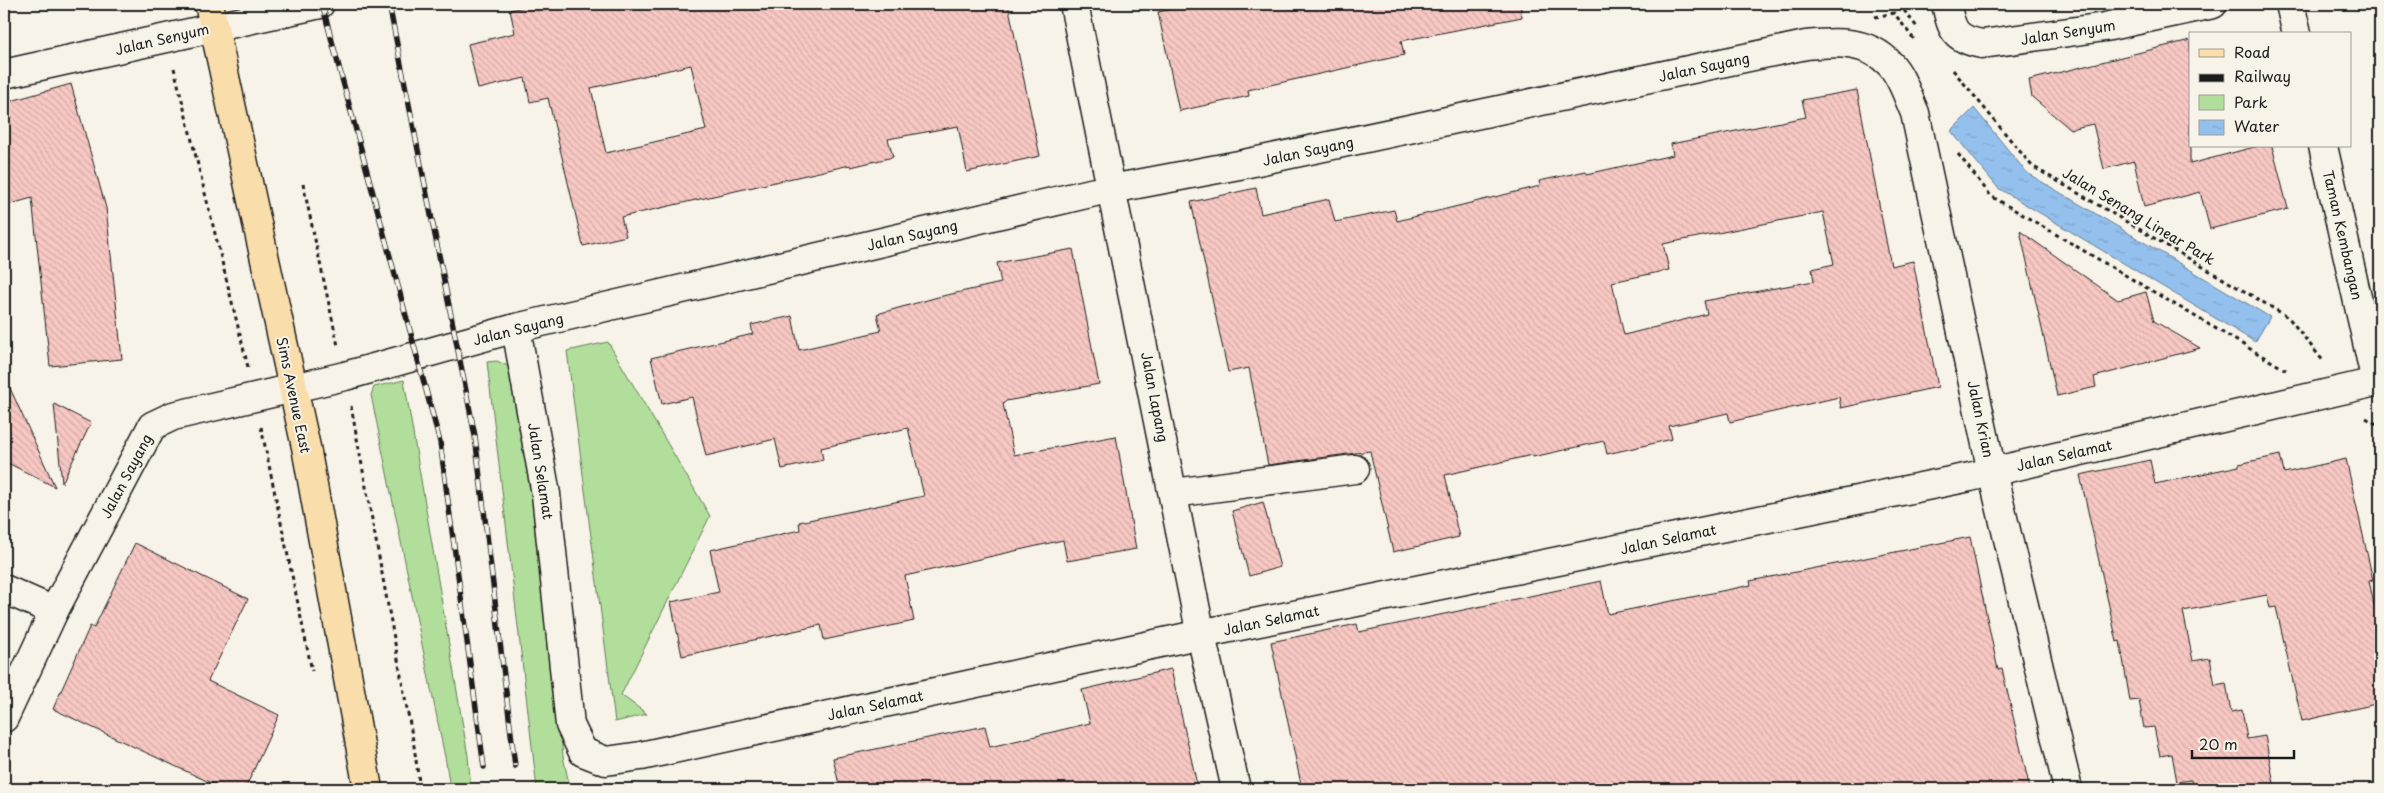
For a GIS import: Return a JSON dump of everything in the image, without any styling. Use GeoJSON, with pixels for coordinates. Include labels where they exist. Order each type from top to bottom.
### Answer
{"type":"FeatureCollection","features":[{"type":"Feature","properties":{"kind":"main road","name":"Sims Avenue East"},"geometry":{"type":"LineString","coordinates":[[212,15],[308,457],[368,789]]}},
{"type":"Feature","properties":{"kind":"street","name":"Jalan Senyum"},"geometry":{"type":"LineString","coordinates":[[4,74],[166,39],[212,15],[320,4]]}},
{"type":"Feature","properties":{"kind":"street","name":"Jalan Lapang"},"geometry":{"type":"LineString","coordinates":[[1074,4],[1113,189],[1201,635],[1236,789]]}},
{"type":"Feature","properties":{"kind":"street","name":"Jalan Senyum"},"geometry":{"type":"LineString","coordinates":[[1949,15],[1964,41],[1982,44],[2105,27],[2213,4]]}},
{"type":"Feature","properties":{"kind":"street"},"geometry":{"type":"LineString","coordinates":[[2290,4],[2297,32]]}},
{"type":"Feature","properties":{"kind":"street","name":"Jalan Sayang"},"geometry":{"type":"LineString","coordinates":[[4,718],[54,610],[152,426],[172,416],[345,376],[516,328],[1113,189],[1239,166],[1806,45],[1834,42],[1860,45],[1886,61]]}},
{"type":"Feature","properties":{"kind":"street","name":"Jalan Krian"},"geometry":{"type":"LineString","coordinates":[[1886,61],[1915,113],[1992,472],[2068,789]]}},
{"type":"Feature","properties":{"kind":"street","name":"Taman Kembangan"},"geometry":{"type":"LineString","coordinates":[[2323,148],[2378,381]]}},
{"type":"Feature","properties":{"kind":"street","name":"Jalan Selamat"},"geometry":{"type":"LineString","coordinates":[[516,328],[546,494],[570,725],[583,752],[606,761],[640,756],[1201,635],[1992,472],[2378,381]]}},
{"type":"Feature","properties":{"kind":"street"},"geometry":{"type":"LineString","coordinates":[[1174,493],[1355,469]]}},
{"type":"Feature","properties":{"kind":"street"},"geometry":{"type":"LineString","coordinates":[[4,589],[54,610]]}},
{"type":"Feature","properties":{"kind":"path"},"geometry":{"type":"LineString","coordinates":[[1899,4],[1923,34]]}},
{"type":"Feature","properties":{"kind":"path"},"geometry":{"type":"LineString","coordinates":[[1894,13],[1920,47]]}},
{"type":"Feature","properties":{"kind":"path"},"geometry":{"type":"LineString","coordinates":[[1886,61],[1949,15]]}},
{"type":"Feature","properties":{"kind":"path"},"geometry":{"type":"LineString","coordinates":[[166,39],[255,396],[312,673]]}},
{"type":"Feature","properties":{"kind":"path","name":"Jalan Senang Linear Park"},"geometry":{"type":"LineString","coordinates":[[1948,63],[2032,166],[2288,317],[2333,374],[2333,392],[2344,404],[2380,426]]}},
{"type":"Feature","properties":{"kind":"path"},"geometry":{"type":"LineString","coordinates":[[1956,152],[1991,196],[2333,392]]}},
{"type":"Feature","properties":{"kind":"path"},"geometry":{"type":"LineString","coordinates":[[302,184],[345,376],[414,746],[420,789]]}},
{"type":"Feature","properties":{"kind":"green space"},"geometry":{"type":"Polygon","coordinates":[[[608,342],[710,516],[621,695],[647,714],[615,722],[567,351],[608,342]]]}},
{"type":"Feature","properties":{"kind":"green space"},"geometry":{"type":"Polygon","coordinates":[[[497,361],[510,367],[538,503],[563,756],[570,789],[537,789],[487,362],[497,361]]]}},
{"type":"Feature","properties":{"kind":"green space"},"geometry":{"type":"Polygon","coordinates":[[[404,380],[468,756],[471,789],[450,789],[371,395],[374,387],[404,380]]]}},
{"type":"Feature","properties":{"kind":"water"},"geometry":{"type":"Polygon","coordinates":[[[1974,108],[2027,173],[2270,317],[2255,342],[1998,188],[1951,131],[1974,108]]]}},
{"type":"Feature","properties":{"kind":"building"},"geometry":{"type":"Polygon","coordinates":[[[536,4],[1008,4],[1040,156],[967,172],[958,126],[888,139],[893,157],[621,217],[626,236],[583,246],[548,98],[530,102],[525,78],[478,89],[468,44],[515,33],[510,10],[536,4]],[[691,65],[591,88],[606,153],[706,130],[691,65]]]}},
{"type":"Feature","properties":{"kind":"building"},"geometry":{"type":"Polygon","coordinates":[[[1197,4],[1520,4],[1522,17],[1401,41],[1404,55],[1248,90],[1249,96],[1179,111],[1158,12],[1197,4]]]}},
{"type":"Feature","properties":{"kind":"building"},"geometry":{"type":"Polygon","coordinates":[[[2189,40],[2190,164],[2250,148],[2273,148],[2288,209],[2210,229],[2200,192],[2144,207],[2134,161],[2104,169],[2093,124],[2070,129],[2032,97],[2029,80],[2189,40]]]}},
{"type":"Feature","properties":{"kind":"building"},"geometry":{"type":"Polygon","coordinates":[[[71,84],[106,208],[122,359],[50,366],[32,198],[4,206],[4,103],[71,84]]]}},
{"type":"Feature","properties":{"kind":"building"},"geometry":{"type":"Polygon","coordinates":[[[1857,90],[1891,266],[1913,261],[1938,387],[1841,408],[1839,397],[1730,422],[1728,413],[1669,426],[1672,439],[1607,454],[1604,441],[1445,475],[1459,537],[1393,552],[1370,451],[1268,465],[1249,368],[1228,372],[1191,202],[1256,188],[1261,214],[1329,199],[1335,222],[1394,210],[1397,221],[1540,186],[1539,181],[1586,171],[1587,174],[1673,155],[1671,144],[1806,117],[1802,100],[1857,90]],[[1823,212],[1663,244],[1669,270],[1612,282],[1624,335],[1707,314],[1704,301],[1814,281],[1812,269],[1834,264],[1823,212]]]}},
{"type":"Feature","properties":{"kind":"building"},"geometry":{"type":"Polygon","coordinates":[[[2020,231],[2118,300],[2146,292],[2154,321],[2200,348],[2094,377],[2096,387],[2057,396],[2020,231]]]}},
{"type":"Feature","properties":{"kind":"building"},"geometry":{"type":"Polygon","coordinates":[[[1073,249],[1099,384],[1006,401],[1003,404],[1014,455],[1116,436],[1136,549],[1067,561],[1063,540],[905,576],[914,621],[824,640],[821,625],[682,656],[671,602],[719,592],[710,550],[800,530],[799,522],[924,496],[908,428],[821,448],[823,460],[782,469],[775,439],[706,456],[692,397],[662,404],[651,358],[753,334],[751,325],[792,316],[799,350],[881,331],[877,314],[938,297],[1001,283],[997,263],[1073,249]]]}},
{"type":"Feature","properties":{"kind":"building"},"geometry":{"type":"Polygon","coordinates":[[[4,375],[55,487],[4,461],[4,375]]]}},
{"type":"Feature","properties":{"kind":"building"},"geometry":{"type":"Polygon","coordinates":[[[54,404],[91,423],[62,483],[54,404]]]}},
{"type":"Feature","properties":{"kind":"building"},"geometry":{"type":"Polygon","coordinates":[[[2280,455],[2284,473],[2346,459],[2373,580],[2369,581],[2380,632],[2380,703],[2302,721],[2276,607],[2270,608],[2267,595],[2183,611],[2193,661],[2210,658],[2215,685],[2226,683],[2231,712],[2242,710],[2247,739],[2265,736],[2275,789],[2192,789],[2191,780],[2177,782],[2172,754],[2160,756],[2154,727],[2144,728],[2139,700],[2130,701],[2120,641],[2117,642],[2080,475],[2150,460],[2155,484],[2280,455]]]}},
{"type":"Feature","properties":{"kind":"building"},"geometry":{"type":"Polygon","coordinates":[[[1263,502],[1280,567],[1249,576],[1232,511],[1263,502]]]}},
{"type":"Feature","properties":{"kind":"building"},"geometry":{"type":"Polygon","coordinates":[[[1970,537],[1998,670],[2002,669],[2030,789],[1302,789],[1271,642],[1357,624],[1359,632],[1601,581],[1608,614],[1751,585],[1750,581],[1970,537]]]}},
{"type":"Feature","properties":{"kind":"building"},"geometry":{"type":"Polygon","coordinates":[[[135,543],[248,599],[208,681],[279,715],[245,789],[224,789],[53,709],[90,626],[94,628],[135,543]]]}},
{"type":"Feature","properties":{"kind":"building"},"geometry":{"type":"Polygon","coordinates":[[[1171,669],[1198,789],[840,789],[833,758],[985,726],[990,747],[1090,723],[1082,690],[1171,669]]]}},
{"type":"Feature","properties":{"kind":"railway"},"geometry":{"type":"LineString","coordinates":[[322,4],[440,442],[484,767]]}},
{"type":"Feature","properties":{"kind":"railway"},"geometry":{"type":"LineString","coordinates":[[389,4],[475,436],[515,766]]}}]}
